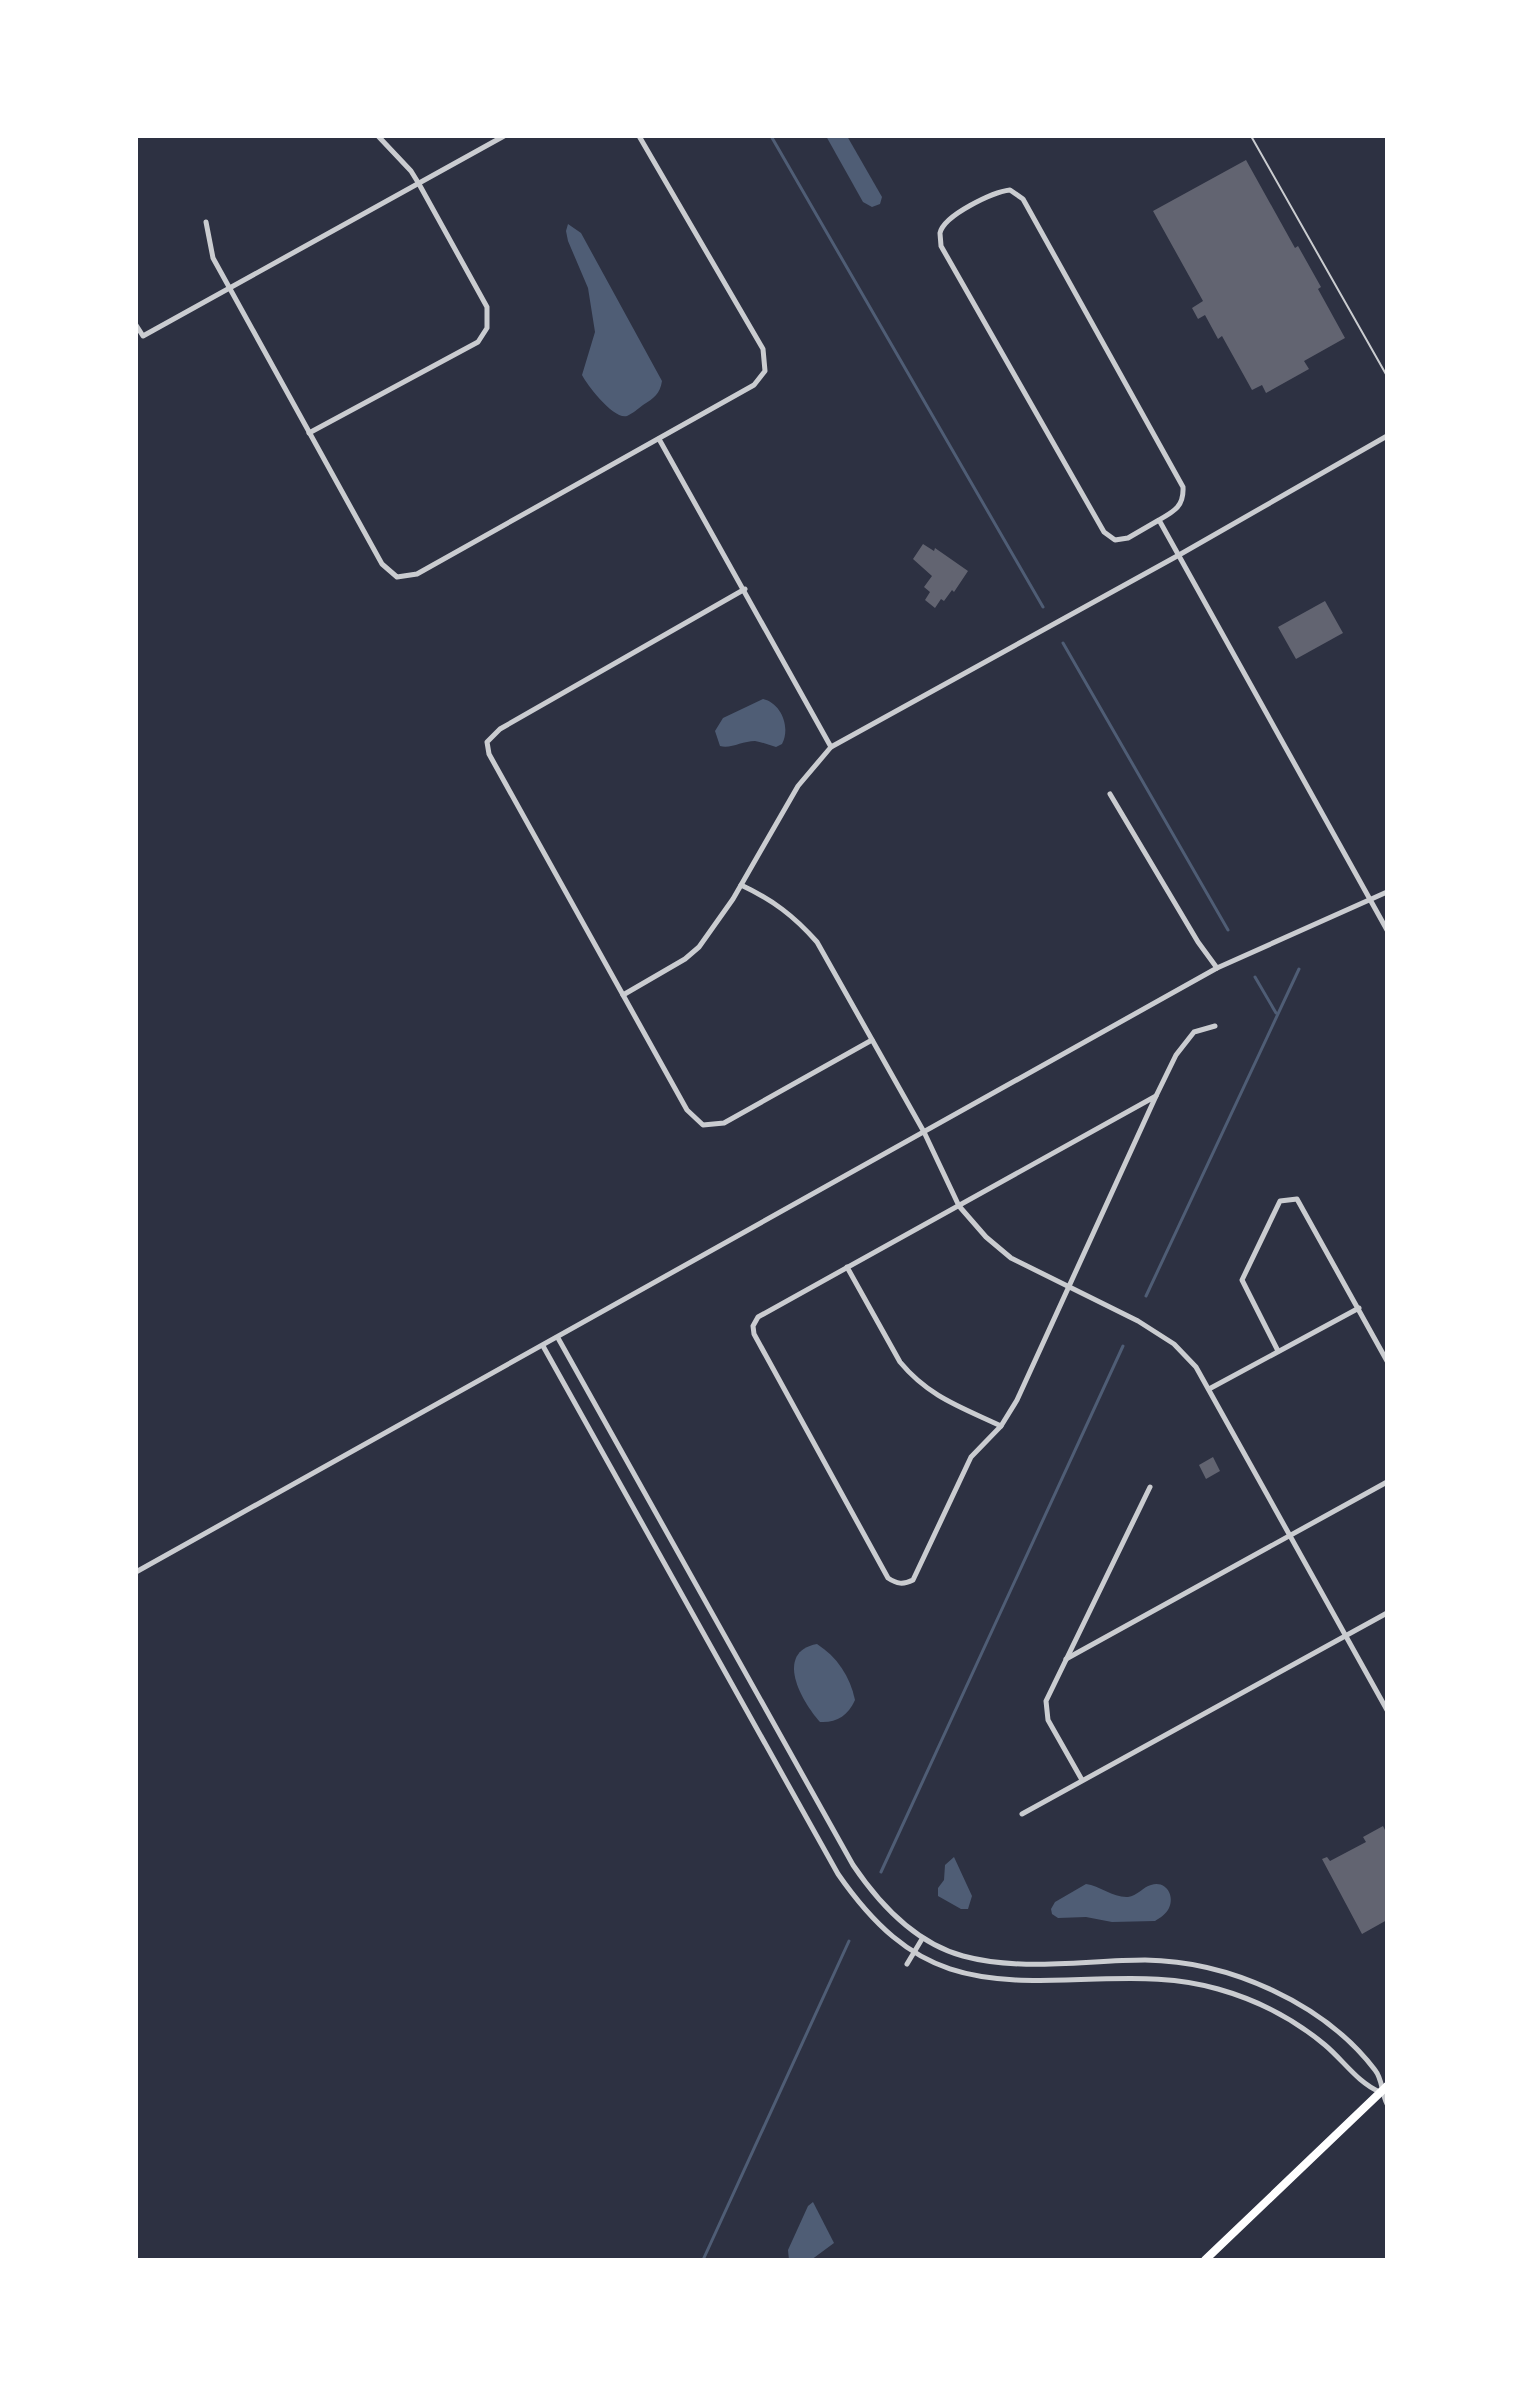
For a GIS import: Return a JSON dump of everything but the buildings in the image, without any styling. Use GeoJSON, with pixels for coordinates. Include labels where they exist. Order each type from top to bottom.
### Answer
{"type":"FeatureCollection","features":[{"type":"Feature","properties":{"kind":"main road"},"geometry":{"type":"LineString","coordinates":[[1205,2260],[1384,2089]]}},
{"type":"Feature","properties":{"kind":"street"},"geometry":{"type":"LineString","coordinates":[[309,433],[478,342],[487,328],[487,307],[419,184],[378,136]]}},
{"type":"Feature","properties":{"kind":"street"},"geometry":{"type":"LineString","coordinates":[[136,325],[143,336],[504,136]]}},
{"type":"Feature","properties":{"kind":"street"},"geometry":{"type":"LineString","coordinates":[[206,222],[213,258],[382,564],[397,577],[417,574],[754,385],[765,371],[763,349],[639,136]]}},
{"type":"Feature","properties":{"kind":"street"},"geometry":{"type":"LineString","coordinates":[[1010,190],[1023,199],[1183,487],[1183,499],[1177,510],[1159,520],[1128,538],[1115,540],[1104,532],[941,246],[940,233],[947,220],[996,192],[1010,190]]}},
{"type":"Feature","properties":{"kind":"street"},"geometry":{"type":"LineString","coordinates":[[623,995],[685,959],[699,947],[741,885],[798,786],[831,747],[1387,436]]}},
{"type":"Feature","properties":{"kind":"street"},"geometry":{"type":"LineString","coordinates":[[659,439],[831,747]]}},
{"type":"Feature","properties":{"kind":"street"},"geometry":{"type":"LineString","coordinates":[[1159,520],[1387,930]]}},
{"type":"Feature","properties":{"kind":"street"},"geometry":{"type":"LineString","coordinates":[[745,589],[500,729],[487,742],[489,754],[687,1110],[703,1125],[724,1123],[872,1040]]}},
{"type":"Feature","properties":{"kind":"street"},"geometry":{"type":"LineString","coordinates":[[1110,794],[1198,942],[1217,968]]}},
{"type":"Feature","properties":{"kind":"street"},"geometry":{"type":"LineString","coordinates":[[741,885],[772,899],[817,942],[924,1132],[959,1206],[986,1237],[1011,1258],[1138,1321],[1174,1344],[1196,1367],[1386,1706]]}},
{"type":"Feature","properties":{"kind":"street"},"geometry":{"type":"LineString","coordinates":[[136,1572],[1217,968],[1387,892]]}},
{"type":"Feature","properties":{"kind":"street"},"geometry":{"type":"LineString","coordinates":[[1156,1096],[758,1317],[753,1326],[754,1334],[888,1578],[896,1583],[906,1584],[913,1580],[971,1457],[1001,1426],[1017,1400],[1176,1055],[1194,1032],[1215,1026]]}},
{"type":"Feature","properties":{"kind":"street"},"geometry":{"type":"LineString","coordinates":[[1278,1351],[1242,1280],[1280,1201],[1297,1199],[1387,1361]]}},
{"type":"Feature","properties":{"kind":"street"},"geometry":{"type":"LineString","coordinates":[[847,1267],[910,1375],[922,1387],[1001,1426]]}},
{"type":"Feature","properties":{"kind":"street"},"geometry":{"type":"LineString","coordinates":[[1209,1389],[1359,1308]]}},
{"type":"Feature","properties":{"kind":"street"},"geometry":{"type":"LineString","coordinates":[[558,1338],[853,1865],[893,1915],[922,1939],[961,1956],[991,1962],[1025,1965],[1148,1960],[1188,1964],[1254,1983],[1311,2012],[1334,2030],[1375,2070],[1381,2079],[1387,2104]]}},
{"type":"Feature","properties":{"kind":"street"},"geometry":{"type":"LineString","coordinates":[[543,1346],[838,1874],[881,1928],[914,1953],[956,1972],[988,1979],[1025,1982],[1147,1977],[1218,1988],[1248,1999],[1302,2027],[1343,2060],[1370,2088],[1384,2089]]}},
{"type":"Feature","properties":{"kind":"street"},"geometry":{"type":"LineString","coordinates":[[1066,1659],[1387,1482]]}},
{"type":"Feature","properties":{"kind":"street"},"geometry":{"type":"LineString","coordinates":[[1082,1780],[1048,1720],[1046,1701],[1150,1487]]}},
{"type":"Feature","properties":{"kind":"street"},"geometry":{"type":"LineString","coordinates":[[1022,1814],[1387,1613]]}},
{"type":"Feature","properties":{"kind":"street"},"geometry":{"type":"LineString","coordinates":[[907,1964],[922,1939]]}},
{"type":"Feature","properties":{"kind":"lane"},"geometry":{"type":"LineString","coordinates":[[1251,136],[1387,376]]}},
{"type":"Feature","properties":{"kind":"water"},"geometry":{"type":"Polygon","coordinates":[[[826,136],[847,136],[882,197],[880,204],[872,207],[863,202],[826,136]]]}},
{"type":"Feature","properties":{"kind":"water"},"geometry":{"type":"Polygon","coordinates":[[[568,224],[581,233],[662,381],[656,395],[627,416],[615,413],[608,407],[582,375],[595,332],[588,288],[568,241],[568,224]]]}},
{"type":"Feature","properties":{"kind":"water"},"geometry":{"type":"Polygon","coordinates":[[[763,699],[775,705],[783,717],[785,737],[782,744],[776,747],[755,741],[720,746],[715,731],[723,718],[763,699]]]}},
{"type":"Feature","properties":{"kind":"water"},"geometry":{"type":"Polygon","coordinates":[[[817,1644],[842,1668],[855,1700],[845,1714],[831,1721],[820,1722],[805,1702],[795,1678],[797,1657],[804,1649],[817,1644]]]}},
{"type":"Feature","properties":{"kind":"water"},"geometry":{"type":"Polygon","coordinates":[[[954,1857],[972,1896],[968,1909],[961,1909],[938,1896],[945,1865],[954,1857]]]}},
{"type":"Feature","properties":{"kind":"water"},"geometry":{"type":"Polygon","coordinates":[[[1086,1884],[1128,1897],[1148,1886],[1161,1885],[1168,1890],[1171,1903],[1155,1921],[1112,1922],[1086,1917],[1058,1918],[1052,1914],[1055,1902],[1086,1884]]]}},
{"type":"Feature","properties":{"kind":"water"},"geometry":{"type":"Polygon","coordinates":[[[813,2202],[834,2243],[811,2260],[789,2260],[788,2250],[808,2206],[813,2202]]]}},
{"type":"Feature","properties":{"kind":"waterway"},"geometry":{"type":"LineString","coordinates":[[771,136],[1043,607]]}},
{"type":"Feature","properties":{"kind":"waterway"},"geometry":{"type":"LineString","coordinates":[[1063,643],[1228,930]]}},
{"type":"Feature","properties":{"kind":"waterway"},"geometry":{"type":"LineString","coordinates":[[1146,1296],[1299,969]]}},
{"type":"Feature","properties":{"kind":"waterway"},"geometry":{"type":"LineString","coordinates":[[1255,977],[1276,1013]]}},
{"type":"Feature","properties":{"kind":"waterway"},"geometry":{"type":"LineString","coordinates":[[881,1872],[1123,1346]]}},
{"type":"Feature","properties":{"kind":"waterway"},"geometry":{"type":"LineString","coordinates":[[703,2260],[849,1941]]}}]}
